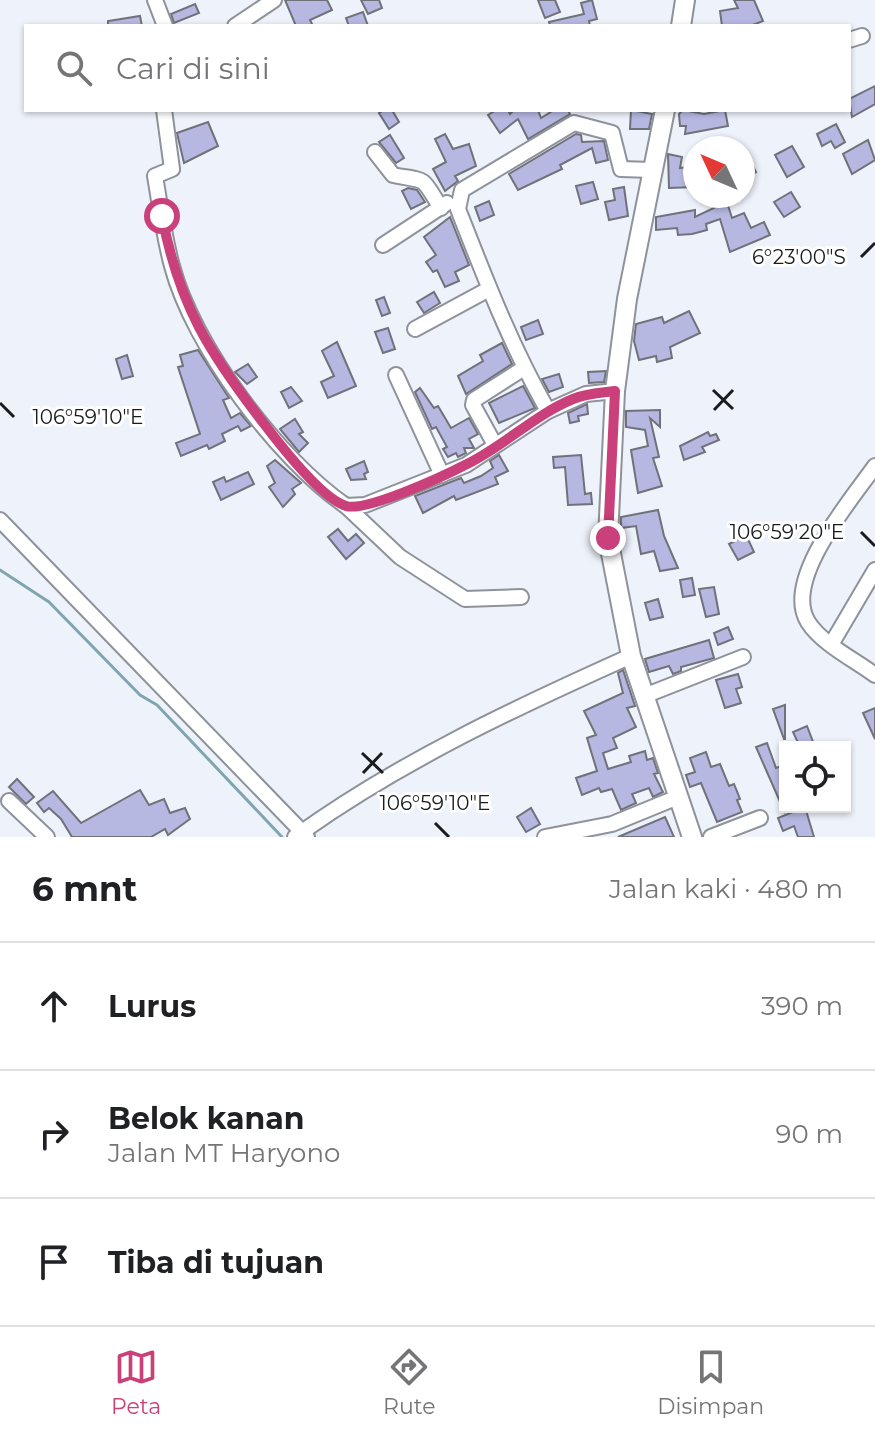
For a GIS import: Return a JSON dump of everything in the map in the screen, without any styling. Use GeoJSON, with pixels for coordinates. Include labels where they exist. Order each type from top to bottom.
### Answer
{"type":"FeatureCollection","features":[{"type":"Feature","properties":{"kind":"main road"},"geometry":{"type":"LineString","coordinates":[[681,24],[685,0]]}},
{"type":"Feature","properties":{"kind":"main road"},"geometry":{"type":"LineString","coordinates":[[665,112],[629,286],[615,391],[608,538],[631,656],[692,837]]}},
{"type":"Feature","properties":{"kind":"street"},"geometry":{"type":"LineString","coordinates":[[155,0],[164,24]]}},
{"type":"Feature","properties":{"kind":"street"},"geometry":{"type":"LineString","coordinates":[[238,24],[274,0]]}},
{"type":"Feature","properties":{"kind":"street"},"geometry":{"type":"LineString","coordinates":[[164,112],[172,169],[155,176],[172,268],[198,329],[218,365],[294,463],[400,557],[465,599],[521,597]]}},
{"type":"Feature","properties":{"kind":"street"},"geometry":{"type":"LineString","coordinates":[[383,245],[460,193],[577,123],[612,133],[621,169],[652,170]]}},
{"type":"Feature","properties":{"kind":"street"},"geometry":{"type":"LineString","coordinates":[[375,152],[393,175],[415,176],[424,181],[441,208]]}},
{"type":"Feature","properties":{"kind":"street"},"geometry":{"type":"LineString","coordinates":[[460,193],[458,209],[489,289],[524,368],[548,411]]}},
{"type":"Feature","properties":{"kind":"street"},"geometry":{"type":"LineString","coordinates":[[415,329],[489,289]]}},
{"type":"Feature","properties":{"kind":"street"},"geometry":{"type":"LineString","coordinates":[[495,445],[473,405],[474,400],[524,368]]}},
{"type":"Feature","properties":{"kind":"street"},"geometry":{"type":"LineString","coordinates":[[396,375],[442,475]]}},
{"type":"Feature","properties":{"kind":"street"},"geometry":{"type":"LineString","coordinates":[[346,506],[365,505],[466,465],[548,411],[586,394],[615,391]]}},
{"type":"Feature","properties":{"kind":"street"},"geometry":{"type":"LineString","coordinates":[[875,467],[817,551],[801,601],[807,620],[875,675]]}},
{"type":"Feature","properties":{"kind":"street"},"geometry":{"type":"LineString","coordinates":[[0,520],[301,835],[455,742],[540,697],[631,656]]}},
{"type":"Feature","properties":{"kind":"street"},"geometry":{"type":"LineString","coordinates":[[832,643],[875,570]]}},
{"type":"Feature","properties":{"kind":"street"},"geometry":{"type":"LineString","coordinates":[[644,696],[743,657]]}},
{"type":"Feature","properties":{"kind":"street"},"geometry":{"type":"LineString","coordinates":[[545,837],[612,824],[678,797]]}},
{"type":"Feature","properties":{"kind":"street"},"geometry":{"type":"LineString","coordinates":[[9,801],[47,837]]}},
{"type":"Feature","properties":{"kind":"street"},"geometry":{"type":"LineString","coordinates":[[711,837],[760,818]]}},
{"type":"Feature","properties":{"kind":"building"},"geometry":{"type":"Polygon","coordinates":[[[285,0],[327,0],[332,10],[310,20],[312,24],[295,24],[285,0]]]}},
{"type":"Feature","properties":{"kind":"building"},"geometry":{"type":"Polygon","coordinates":[[[361,0],[379,0],[382,8],[368,14],[361,0]]]}},
{"type":"Feature","properties":{"kind":"building"},"geometry":{"type":"Polygon","coordinates":[[[538,0],[555,0],[560,12],[545,18],[538,0]]]}},
{"type":"Feature","properties":{"kind":"building"},"geometry":{"type":"Polygon","coordinates":[[[592,0],[597,19],[589,21],[590,24],[550,24],[584,14],[581,3],[592,0]]]}},
{"type":"Feature","properties":{"kind":"building"},"geometry":{"type":"Polygon","coordinates":[[[734,0],[754,0],[763,21],[755,24],[722,24],[720,11],[738,8],[734,0]]]}},
{"type":"Feature","properties":{"kind":"building"},"geometry":{"type":"Polygon","coordinates":[[[195,4],[199,13],[174,23],[171,14],[195,4]]]}},
{"type":"Feature","properties":{"kind":"building"},"geometry":{"type":"Polygon","coordinates":[[[363,12],[367,24],[348,24],[346,18],[363,12]]]}},
{"type":"Feature","properties":{"kind":"building"},"geometry":{"type":"Polygon","coordinates":[[[140,16],[142,24],[108,24],[108,21],[140,16]]]}},
{"type":"Feature","properties":{"kind":"building"},"geometry":{"type":"Polygon","coordinates":[[[875,86],[875,104],[852,117],[851,98],[875,86]]]}},
{"type":"Feature","properties":{"kind":"building"},"geometry":{"type":"Polygon","coordinates":[[[393,112],[399,122],[389,129],[379,113],[393,112]]]}},
{"type":"Feature","properties":{"kind":"building"},"geometry":{"type":"Polygon","coordinates":[[[493,112],[539,112],[541,118],[551,112],[570,114],[528,139],[518,119],[500,133],[488,115],[493,112]]]}},
{"type":"Feature","properties":{"kind":"building"},"geometry":{"type":"Polygon","coordinates":[[[631,112],[652,114],[649,129],[630,129],[631,112]]]}},
{"type":"Feature","properties":{"kind":"building"},"geometry":{"type":"Polygon","coordinates":[[[725,112],[728,126],[685,134],[686,126],[680,126],[679,114],[725,112]]]}},
{"type":"Feature","properties":{"kind":"building"},"geometry":{"type":"Polygon","coordinates":[[[208,122],[218,146],[184,163],[177,133],[208,122]]]}},
{"type":"Feature","properties":{"kind":"building"},"geometry":{"type":"Polygon","coordinates":[[[836,124],[845,142],[835,148],[831,141],[822,146],[817,134],[836,124]]]}},
{"type":"Feature","properties":{"kind":"building"},"geometry":{"type":"Polygon","coordinates":[[[445,134],[453,149],[469,144],[476,166],[455,176],[458,181],[445,191],[433,169],[446,162],[435,139],[445,134]]]}},
{"type":"Feature","properties":{"kind":"building"},"geometry":{"type":"Polygon","coordinates":[[[576,134],[581,135],[582,142],[604,141],[608,160],[596,163],[592,148],[560,165],[562,169],[518,190],[509,174],[576,134]]]}},
{"type":"Feature","properties":{"kind":"building"},"geometry":{"type":"Polygon","coordinates":[[[390,135],[404,158],[396,163],[379,142],[390,135]]]}},
{"type":"Feature","properties":{"kind":"building"},"geometry":{"type":"Polygon","coordinates":[[[868,140],[875,160],[852,174],[843,154],[868,140]]]}},
{"type":"Feature","properties":{"kind":"building"},"geometry":{"type":"Polygon","coordinates":[[[792,146],[804,167],[787,177],[775,155],[792,146]]]}},
{"type":"Feature","properties":{"kind":"building"},"geometry":{"type":"Polygon","coordinates":[[[668,154],[682,157],[680,168],[683,168],[683,187],[669,188],[668,154]]]}},
{"type":"Feature","properties":{"kind":"building"},"geometry":{"type":"Polygon","coordinates":[[[593,182],[598,199],[581,204],[576,186],[593,182]]]}},
{"type":"Feature","properties":{"kind":"building"},"geometry":{"type":"Polygon","coordinates":[[[624,187],[628,216],[609,220],[605,202],[615,200],[613,189],[624,187]]]}},
{"type":"Feature","properties":{"kind":"building"},"geometry":{"type":"Polygon","coordinates":[[[408,188],[417,190],[425,202],[411,209],[402,191],[408,188]]]}},
{"type":"Feature","properties":{"kind":"building"},"geometry":{"type":"Polygon","coordinates":[[[791,192],[800,207],[784,217],[774,202],[791,192]]]}},
{"type":"Feature","properties":{"kind":"building"},"geometry":{"type":"Polygon","coordinates":[[[489,201],[494,215],[480,221],[475,207],[489,201]]]}},
{"type":"Feature","properties":{"kind":"building"},"geometry":{"type":"Polygon","coordinates":[[[714,208],[729,208],[732,218],[744,213],[751,228],[764,222],[770,235],[730,252],[720,219],[706,224],[707,230],[692,234],[678,235],[677,228],[656,230],[656,217],[695,210],[695,217],[714,208]]]}},
{"type":"Feature","properties":{"kind":"building"},"geometry":{"type":"Polygon","coordinates":[[[450,217],[469,265],[455,272],[459,281],[445,287],[437,270],[433,272],[426,262],[436,255],[424,237],[450,217]]]}},
{"type":"Feature","properties":{"kind":"building"},"geometry":{"type":"Polygon","coordinates":[[[434,292],[440,303],[424,313],[417,302],[434,292]]]}},
{"type":"Feature","properties":{"kind":"building"},"geometry":{"type":"Polygon","coordinates":[[[384,297],[390,313],[382,316],[376,300],[384,297]]]}},
{"type":"Feature","properties":{"kind":"building"},"geometry":{"type":"Polygon","coordinates":[[[689,311],[700,333],[670,347],[672,358],[657,362],[656,356],[639,360],[634,341],[636,324],[662,317],[664,323],[689,311]]]}},
{"type":"Feature","properties":{"kind":"building"},"geometry":{"type":"Polygon","coordinates":[[[538,320],[543,334],[526,340],[521,327],[538,320]]]}},
{"type":"Feature","properties":{"kind":"building"},"geometry":{"type":"Polygon","coordinates":[[[388,328],[395,349],[383,353],[375,332],[388,328]]]}},
{"type":"Feature","properties":{"kind":"building"},"geometry":{"type":"Polygon","coordinates":[[[337,342],[356,386],[328,398],[321,382],[334,376],[322,351],[337,342]]]}},
{"type":"Feature","properties":{"kind":"building"},"geometry":{"type":"Polygon","coordinates":[[[502,343],[512,364],[466,394],[458,376],[483,361],[480,355],[502,343]]]}},
{"type":"Feature","properties":{"kind":"building"},"geometry":{"type":"Polygon","coordinates":[[[198,350],[229,398],[223,400],[231,418],[240,413],[251,426],[241,431],[238,426],[222,434],[225,441],[209,449],[207,445],[181,456],[176,443],[200,434],[178,367],[183,366],[180,355],[198,350]]]}},
{"type":"Feature","properties":{"kind":"building"},"geometry":{"type":"Polygon","coordinates":[[[127,355],[133,376],[122,379],[116,359],[127,355]]]}},
{"type":"Feature","properties":{"kind":"building"},"geometry":{"type":"Polygon","coordinates":[[[248,364],[257,377],[247,384],[235,372],[248,364]]]}},
{"type":"Feature","properties":{"kind":"building"},"geometry":{"type":"Polygon","coordinates":[[[606,371],[604,382],[589,383],[588,372],[606,371]]]}},
{"type":"Feature","properties":{"kind":"building"},"geometry":{"type":"Polygon","coordinates":[[[559,374],[563,387],[549,392],[542,379],[559,374]]]}},
{"type":"Feature","properties":{"kind":"building"},"geometry":{"type":"Polygon","coordinates":[[[523,386],[535,408],[499,423],[489,403],[523,386]]]}},
{"type":"Feature","properties":{"kind":"building"},"geometry":{"type":"Polygon","coordinates":[[[291,387],[302,401],[289,408],[281,392],[291,387]]]}},
{"type":"Feature","properties":{"kind":"building"},"geometry":{"type":"Polygon","coordinates":[[[420,388],[434,408],[438,406],[451,428],[469,418],[478,434],[469,439],[474,448],[464,448],[466,453],[458,457],[456,453],[448,457],[443,449],[447,447],[436,427],[432,429],[415,392],[420,388]]]}},
{"type":"Feature","properties":{"kind":"building"},"geometry":{"type":"Polygon","coordinates":[[[587,404],[588,414],[578,416],[579,421],[570,423],[568,413],[587,404]]]}},
{"type":"Feature","properties":{"kind":"building"},"geometry":{"type":"Polygon","coordinates":[[[660,410],[660,427],[650,418],[659,457],[653,458],[662,486],[638,493],[631,450],[648,446],[645,430],[626,427],[626,411],[660,410]]]}},
{"type":"Feature","properties":{"kind":"building"},"geometry":{"type":"Polygon","coordinates":[[[295,419],[303,432],[299,434],[308,443],[299,452],[280,429],[295,419]]]}},
{"type":"Feature","properties":{"kind":"building"},"geometry":{"type":"Polygon","coordinates":[[[708,432],[710,436],[716,434],[719,440],[702,447],[705,452],[684,460],[680,446],[708,432]]]}},
{"type":"Feature","properties":{"kind":"building"},"geometry":{"type":"Polygon","coordinates":[[[499,455],[508,471],[495,477],[498,484],[456,500],[454,496],[423,513],[415,496],[461,478],[464,483],[481,476],[493,468],[490,461],[499,455]]]}},
{"type":"Feature","properties":{"kind":"building"},"geometry":{"type":"Polygon","coordinates":[[[581,455],[585,494],[591,493],[592,504],[568,505],[565,467],[554,468],[553,457],[581,455]]]}},
{"type":"Feature","properties":{"kind":"building"},"geometry":{"type":"Polygon","coordinates":[[[275,460],[301,483],[292,489],[295,494],[283,507],[269,487],[275,483],[267,466],[275,460]]]}},
{"type":"Feature","properties":{"kind":"building"},"geometry":{"type":"Polygon","coordinates":[[[364,461],[368,472],[364,474],[366,479],[351,480],[346,469],[364,461]]]}},
{"type":"Feature","properties":{"kind":"building"},"geometry":{"type":"Polygon","coordinates":[[[248,472],[254,484],[221,500],[213,482],[224,477],[226,482],[248,472]]]}},
{"type":"Feature","properties":{"kind":"building"},"geometry":{"type":"Polygon","coordinates":[[[658,510],[664,536],[678,568],[660,571],[654,551],[641,554],[636,526],[621,528],[621,517],[658,510]]]}},
{"type":"Feature","properties":{"kind":"building"},"geometry":{"type":"Polygon","coordinates":[[[338,529],[348,541],[356,534],[364,543],[346,559],[328,537],[338,529]]]}},
{"type":"Feature","properties":{"kind":"building"},"geometry":{"type":"Polygon","coordinates":[[[746,535],[754,552],[738,560],[729,544],[746,535]]]}},
{"type":"Feature","properties":{"kind":"building"},"geometry":{"type":"Polygon","coordinates":[[[692,578],[695,595],[683,597],[680,580],[692,578]]]}},
{"type":"Feature","properties":{"kind":"building"},"geometry":{"type":"Polygon","coordinates":[[[714,587],[719,614],[706,617],[699,589],[714,587]]]}},
{"type":"Feature","properties":{"kind":"building"},"geometry":{"type":"Polygon","coordinates":[[[658,599],[663,617],[650,620],[645,603],[658,599]]]}},
{"type":"Feature","properties":{"kind":"building"},"geometry":{"type":"Polygon","coordinates":[[[728,627],[733,639],[718,645],[714,633],[728,627]]]}},
{"type":"Feature","properties":{"kind":"building"},"geometry":{"type":"Polygon","coordinates":[[[709,640],[714,658],[681,667],[681,671],[673,674],[669,666],[649,672],[645,659],[709,640]]]}},
{"type":"Feature","properties":{"kind":"building"},"geometry":{"type":"Polygon","coordinates":[[[623,670],[635,706],[627,708],[636,727],[613,738],[617,748],[603,753],[608,769],[631,762],[629,756],[645,751],[647,760],[653,758],[658,773],[654,774],[663,792],[653,797],[649,788],[632,794],[636,803],[621,810],[612,789],[601,792],[599,788],[582,795],[576,778],[597,771],[587,738],[596,735],[584,711],[623,693],[618,673],[623,670]]]}},
{"type":"Feature","properties":{"kind":"building"},"geometry":{"type":"Polygon","coordinates":[[[738,674],[742,687],[736,689],[741,703],[725,708],[716,680],[738,674]]]}},
{"type":"Feature","properties":{"kind":"building"},"geometry":{"type":"Polygon","coordinates":[[[785,705],[785,739],[784,739],[773,709],[785,705]]]}},
{"type":"Feature","properties":{"kind":"building"},"geometry":{"type":"Polygon","coordinates":[[[875,708],[875,739],[863,713],[875,708]]]}},
{"type":"Feature","properties":{"kind":"building"},"geometry":{"type":"Polygon","coordinates":[[[807,726],[813,741],[797,741],[793,732],[807,726]]]}},
{"type":"Feature","properties":{"kind":"building"},"geometry":{"type":"Polygon","coordinates":[[[767,743],[776,768],[779,767],[779,799],[756,747],[767,743]]]}},
{"type":"Feature","properties":{"kind":"building"},"geometry":{"type":"Polygon","coordinates":[[[706,752],[711,767],[720,764],[729,786],[734,784],[740,799],[737,800],[742,812],[717,822],[701,783],[690,787],[686,775],[695,772],[690,758],[706,752]]]}},
{"type":"Feature","properties":{"kind":"building"},"geometry":{"type":"Polygon","coordinates":[[[17,779],[34,797],[26,804],[9,787],[17,779]]]}},
{"type":"Feature","properties":{"kind":"building"},"geometry":{"type":"Polygon","coordinates":[[[140,790],[149,805],[164,799],[170,813],[185,808],[190,819],[168,835],[165,829],[151,837],[72,837],[61,819],[49,808],[44,812],[37,803],[53,791],[81,823],[140,790]]]}},
{"type":"Feature","properties":{"kind":"building"},"geometry":{"type":"Polygon","coordinates":[[[531,808],[540,824],[526,832],[517,817],[531,808]]]}},
{"type":"Feature","properties":{"kind":"building"},"geometry":{"type":"Polygon","coordinates":[[[790,813],[807,813],[814,837],[798,837],[794,826],[783,831],[778,818],[790,813]]]}},
{"type":"Feature","properties":{"kind":"building"},"geometry":{"type":"Polygon","coordinates":[[[665,817],[674,837],[618,837],[665,817]]]}},
{"type":"Feature","properties":{"kind":"waterway"},"geometry":{"type":"LineString","coordinates":[[0,570],[49,602],[140,695],[157,705],[282,837]]}},
{"type":"Feature","properties":{"kind":"route"},"geometry":{"type":"LineString","coordinates":[[162,216],[172,268],[198,329],[218,365],[294,463],[330,495],[346,506],[365,505],[466,465],[548,411],[573,399],[586,394],[615,391],[608,538]]}}]}
